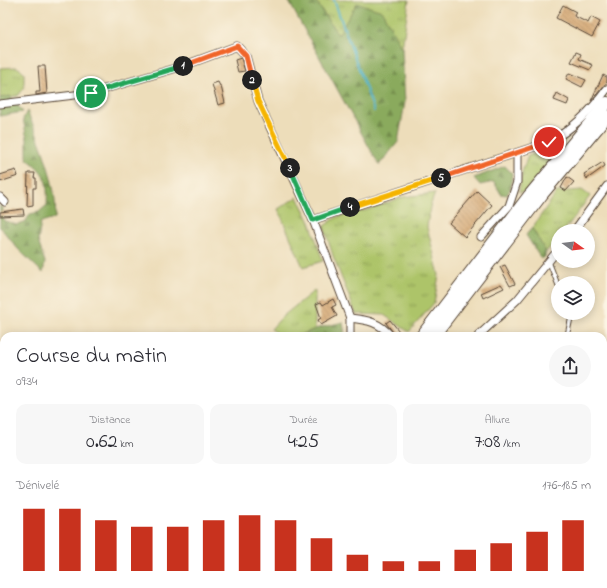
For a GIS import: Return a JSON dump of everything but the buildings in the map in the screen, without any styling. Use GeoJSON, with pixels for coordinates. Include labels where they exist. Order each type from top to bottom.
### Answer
{"type":"FeatureCollection","features":[{"type":"Feature","properties":{"kind":"highway"},"geometry":{"type":"LineString","coordinates":[[425,332],[535,190],[607,102]]}},
{"type":"Feature","properties":{"kind":"highway"},"geometry":{"type":"LineString","coordinates":[[436,332],[542,194],[607,116]]}},
{"type":"Feature","properties":{"kind":"street"},"geometry":{"type":"LineString","coordinates":[[0,104],[91,93],[180,67],[237,46],[246,56],[258,101],[313,220],[350,318],[350,332]]}},
{"type":"Feature","properties":{"kind":"street"},"geometry":{"type":"LineString","coordinates":[[313,220],[517,154],[549,142],[564,134],[596,105],[607,89]]}},
{"type":"Feature","properties":{"kind":"street"},"geometry":{"type":"LineString","coordinates":[[481,237],[509,206],[518,182],[517,154]]}},
{"type":"Feature","properties":{"kind":"street"},"geometry":{"type":"LineString","coordinates":[[579,224],[607,186]]}},
{"type":"Feature","properties":{"kind":"street"},"geometry":{"type":"LineString","coordinates":[[482,332],[517,300],[551,259]]}},
{"type":"Feature","properties":{"kind":"street"},"geometry":{"type":"LineString","coordinates":[[350,318],[372,321],[387,332]]}},
{"type":"Feature","properties":{"kind":"lane"},"geometry":{"type":"LineString","coordinates":[[549,262],[554,276]]}},
{"type":"Feature","properties":{"kind":"lane"},"geometry":{"type":"LineString","coordinates":[[568,332],[570,320]]}},
{"type":"Feature","properties":{"kind":"green space"},"geometry":{"type":"Polygon","coordinates":[[[288,0],[315,0],[338,35],[357,3],[382,11],[402,49],[405,102],[398,142],[379,165],[288,0]]]}},
{"type":"Feature","properties":{"kind":"green space"},"geometry":{"type":"Polygon","coordinates":[[[315,0],[409,0],[402,49],[381,11],[338,36],[315,0]]]}},
{"type":"Feature","properties":{"kind":"green space"},"geometry":{"type":"Polygon","coordinates":[[[17,67],[24,72],[24,88],[18,96],[0,98],[0,68],[17,67]]]}},
{"type":"Feature","properties":{"kind":"green space"},"geometry":{"type":"Polygon","coordinates":[[[10,96],[23,112],[0,116],[0,98],[10,96]]]}},
{"type":"Feature","properties":{"kind":"green space"},"geometry":{"type":"Polygon","coordinates":[[[27,111],[47,164],[54,193],[55,218],[41,222],[38,241],[45,262],[43,273],[18,249],[0,227],[0,205],[2,208],[3,220],[16,225],[26,221],[30,214],[39,212],[47,205],[47,190],[42,173],[27,159],[27,139],[23,119],[27,111]]]}},
{"type":"Feature","properties":{"kind":"green space"},"geometry":{"type":"Polygon","coordinates":[[[570,136],[525,192],[519,192],[522,172],[528,156],[553,147],[570,136]]]}},
{"type":"Feature","properties":{"kind":"green space"},"geometry":{"type":"Polygon","coordinates":[[[505,166],[512,173],[511,187],[507,195],[501,194],[494,182],[480,185],[474,178],[505,166]]]}},
{"type":"Feature","properties":{"kind":"green space"},"geometry":{"type":"Polygon","coordinates":[[[582,190],[590,196],[569,224],[551,224],[551,246],[546,252],[532,228],[557,192],[582,190]]]}},
{"type":"Feature","properties":{"kind":"green space"},"geometry":{"type":"Polygon","coordinates":[[[435,193],[430,207],[427,227],[439,275],[434,303],[409,332],[384,315],[356,314],[333,256],[324,226],[337,217],[367,210],[403,197],[435,193]]]}},
{"type":"Feature","properties":{"kind":"green space"},"geometry":{"type":"Polygon","coordinates":[[[297,197],[310,222],[323,261],[303,267],[278,209],[297,197]]]}},
{"type":"Feature","properties":{"kind":"green space"},"geometry":{"type":"Polygon","coordinates":[[[532,228],[546,252],[545,257],[541,259],[526,235],[532,228]]]}},
{"type":"Feature","properties":{"kind":"green space"},"geometry":{"type":"Polygon","coordinates":[[[315,290],[315,329],[308,332],[276,332],[271,329],[283,316],[315,290]]]}},
{"type":"Feature","properties":{"kind":"green space"},"geometry":{"type":"Polygon","coordinates":[[[343,322],[344,332],[309,332],[343,322]]]}},
{"type":"Feature","properties":{"kind":"waterway"},"geometry":{"type":"LineString","coordinates":[[334,0],[374,111]]}},
{"type":"Feature","properties":{"kind":"route"},"geometry":{"type":"LineString","coordinates":[[91,93],[180,67],[237,46],[246,56],[258,101],[286,158],[313,220],[517,154],[549,142]]}}]}
